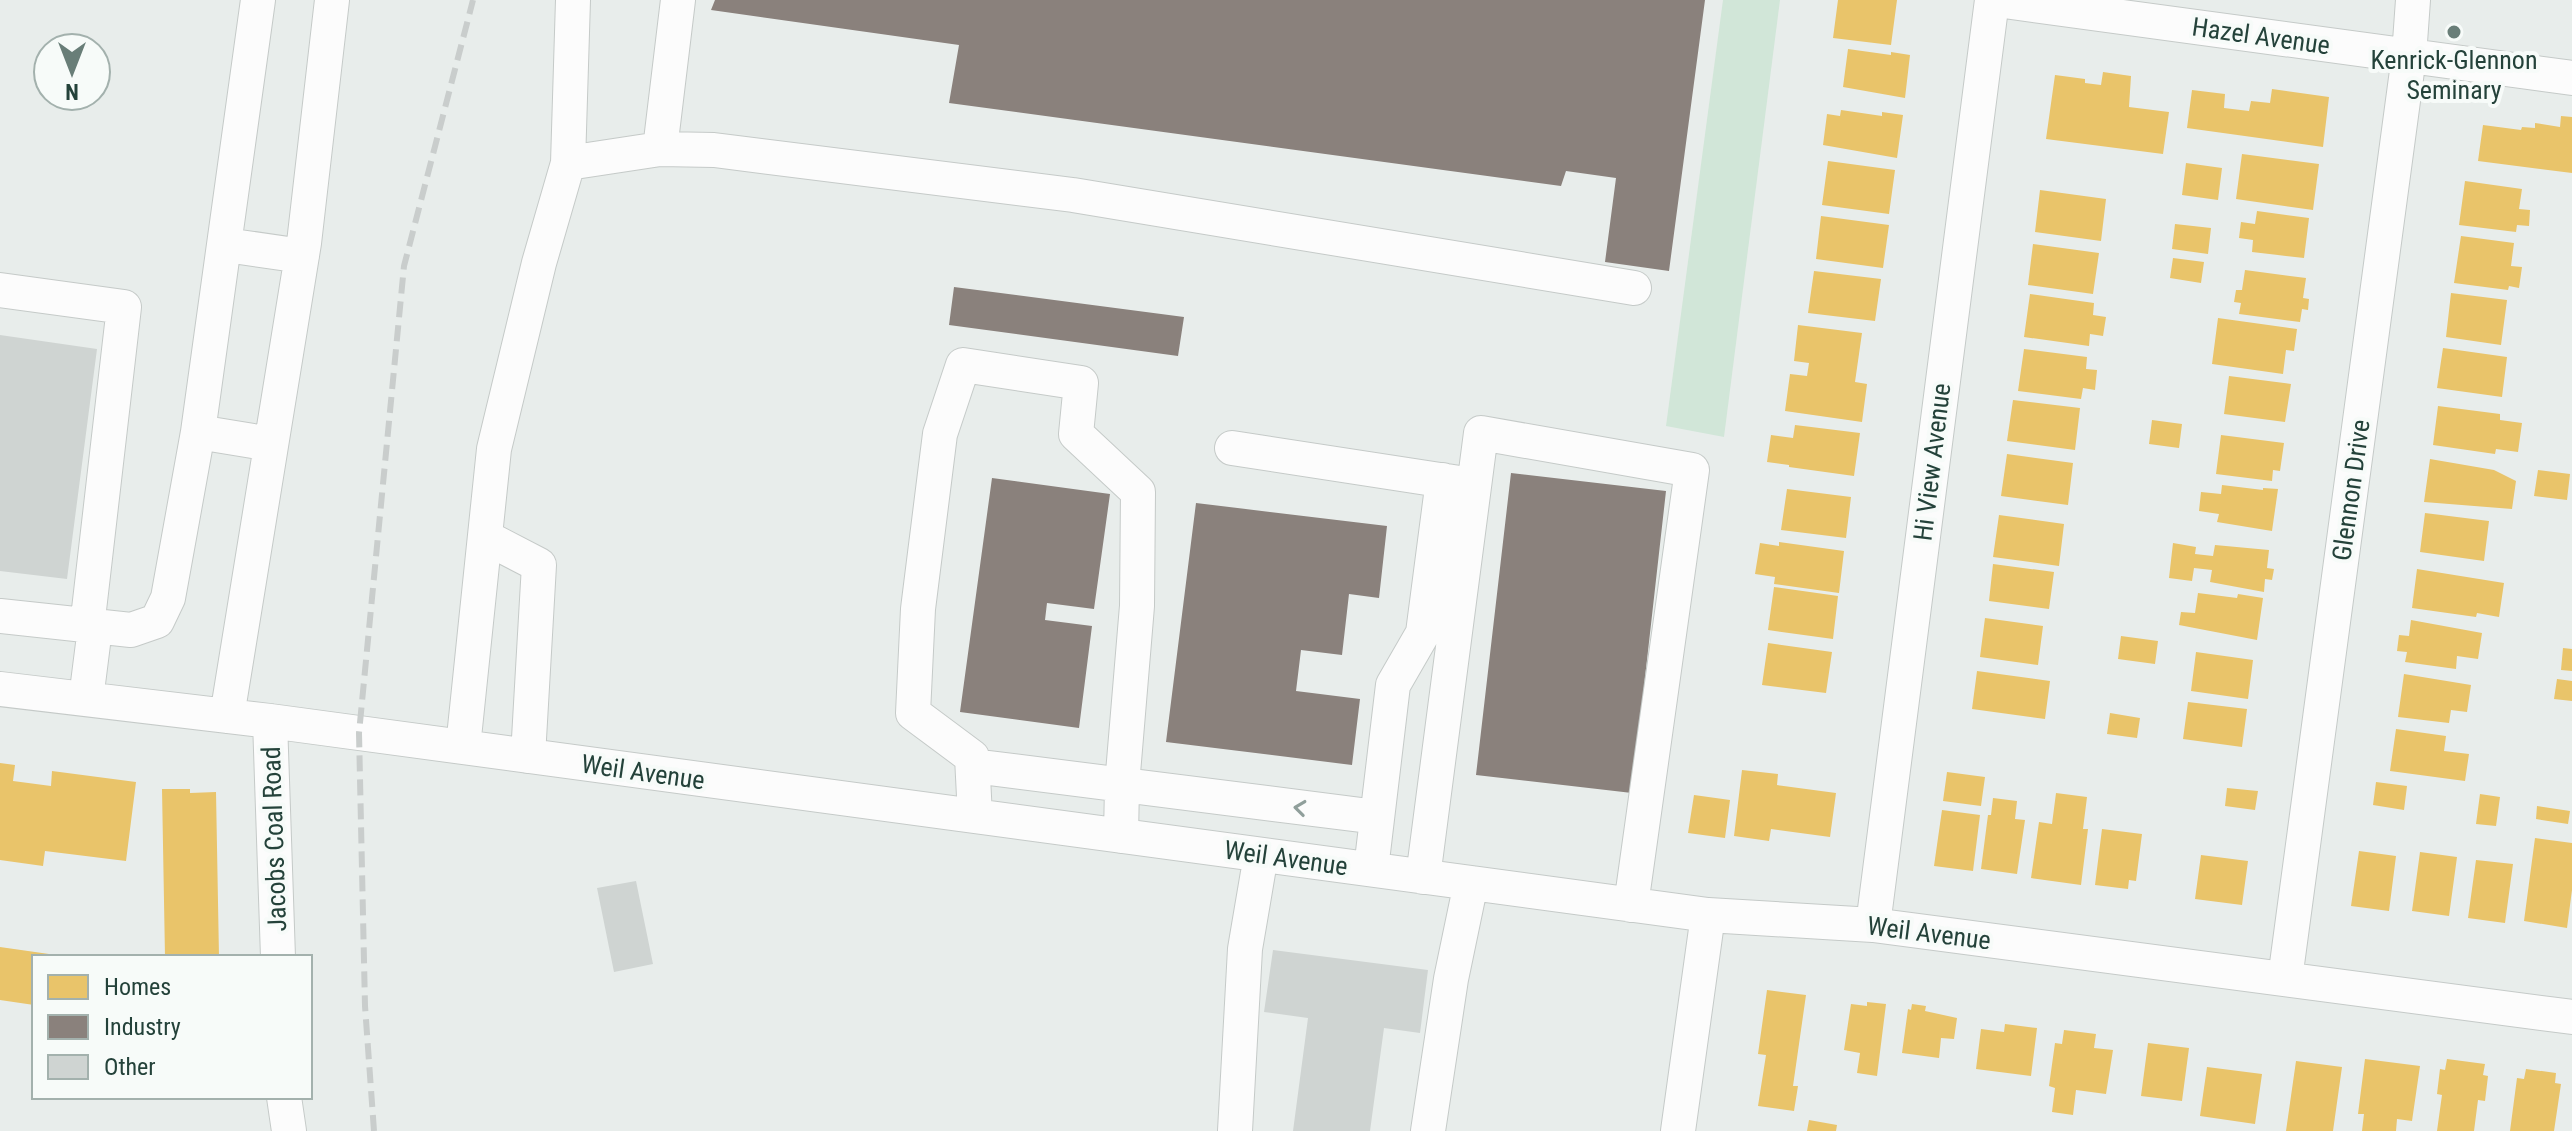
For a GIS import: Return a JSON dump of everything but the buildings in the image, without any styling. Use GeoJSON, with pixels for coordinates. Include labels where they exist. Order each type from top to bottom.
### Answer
{"type":"FeatureCollection","features":[{"type":"Feature","properties":{"kind":"street"},"geometry":{"type":"LineString","coordinates":[[0,616],[131,630],[157,621],[168,598],[198,432],[258,0]]}},
{"type":"Feature","properties":{"kind":"street"},"geometry":{"type":"LineString","coordinates":[[227,716],[302,256],[332,0]]}},
{"type":"Feature","properties":{"kind":"street"},"geometry":{"type":"LineString","coordinates":[[463,747],[494,449],[539,263],[568,163],[573,0]]}},
{"type":"Feature","properties":{"kind":"street"},"geometry":{"type":"LineString","coordinates":[[660,149],[678,0]]}},
{"type":"Feature","properties":{"kind":"street","name":"Hazel Avenue"},"geometry":{"type":"LineString","coordinates":[[1994,0],[2572,78]]}},
{"type":"Feature","properties":{"kind":"street","name":"Hi View Avenue"},"geometry":{"type":"LineString","coordinates":[[1873,925],[1994,0]]}},
{"type":"Feature","properties":{"kind":"street","name":"Glennon Drive"},"geometry":{"type":"LineString","coordinates":[[2285,979],[2409,56],[2413,0]]}},
{"type":"Feature","properties":{"kind":"street"},"geometry":{"type":"LineString","coordinates":[[568,163],[660,149],[714,150],[1073,195],[1634,288]]}},
{"type":"Feature","properties":{"kind":"street"},"geometry":{"type":"LineString","coordinates":[[226,245],[302,256]]}},
{"type":"Feature","properties":{"kind":"street"},"geometry":{"type":"LineString","coordinates":[[0,290],[124,307],[86,699]]}},
{"type":"Feature","properties":{"kind":"street"},"geometry":{"type":"LineString","coordinates":[[975,816],[972,757],[913,713],[918,609],[940,434],[963,365],[1081,383],[1076,434],[1138,492],[1137,606],[1122,785],[1121,836]]}},
{"type":"Feature","properties":{"kind":"street"},"geometry":{"type":"LineString","coordinates":[[198,432],[271,444]]}},
{"type":"Feature","properties":{"kind":"street"},"geometry":{"type":"LineString","coordinates":[[1371,869],[1393,685],[1423,633],[1458,483],[1481,433],[1692,470],[1631,905]]}},
{"type":"Feature","properties":{"kind":"street"},"geometry":{"type":"LineString","coordinates":[[1232,448],[1458,483]]}},
{"type":"Feature","properties":{"kind":"street"},"geometry":{"type":"LineString","coordinates":[[1423,877],[1458,483]]}},
{"type":"Feature","properties":{"kind":"street"},"geometry":{"type":"LineString","coordinates":[[485,537],[539,565],[528,756]]}},
{"type":"Feature","properties":{"kind":"street","name":"Weil Avenue"},"geometry":{"type":"LineString","coordinates":[[0,689],[270,721],[1708,915],[1873,925],[2572,1017]]}},
{"type":"Feature","properties":{"kind":"street","name":"Jacobs Coal Road"},"geometry":{"type":"LineString","coordinates":[[270,721],[278,955]]}},
{"type":"Feature","properties":{"kind":"street"},"geometry":{"type":"LineString","coordinates":[[973,766],[1377,817]]}},
{"type":"Feature","properties":{"kind":"street"},"geometry":{"type":"LineString","coordinates":[[1235,1131],[1245,949],[1261,855]]}},
{"type":"Feature","properties":{"kind":"street"},"geometry":{"type":"LineString","coordinates":[[1428,1131],[1451,979],[1471,883]]}},
{"type":"Feature","properties":{"kind":"street"},"geometry":{"type":"LineString","coordinates":[[1678,1131],[1708,915]]}},
{"type":"Feature","properties":{"kind":"street"},"geometry":{"type":"LineString","coordinates":[[284,1099],[289,1131]]}},
{"type":"Feature","properties":{"kind":"green space"},"geometry":{"type":"Polygon","coordinates":[[[1723,0],[1780,0],[1724,437],[1666,426],[1723,0]]]}},
{"type":"Feature","properties":{"kind":"railway"},"geometry":{"type":"LineString","coordinates":[[374,1131],[365,1006],[359,733],[404,266],[473,0]]}},
{"type":"Feature","properties":{"kind":"place","name":"Kenrick-Glennon Seminary"},"geometry":{"type":"Point","coordinates":[2454,32]}}]}
